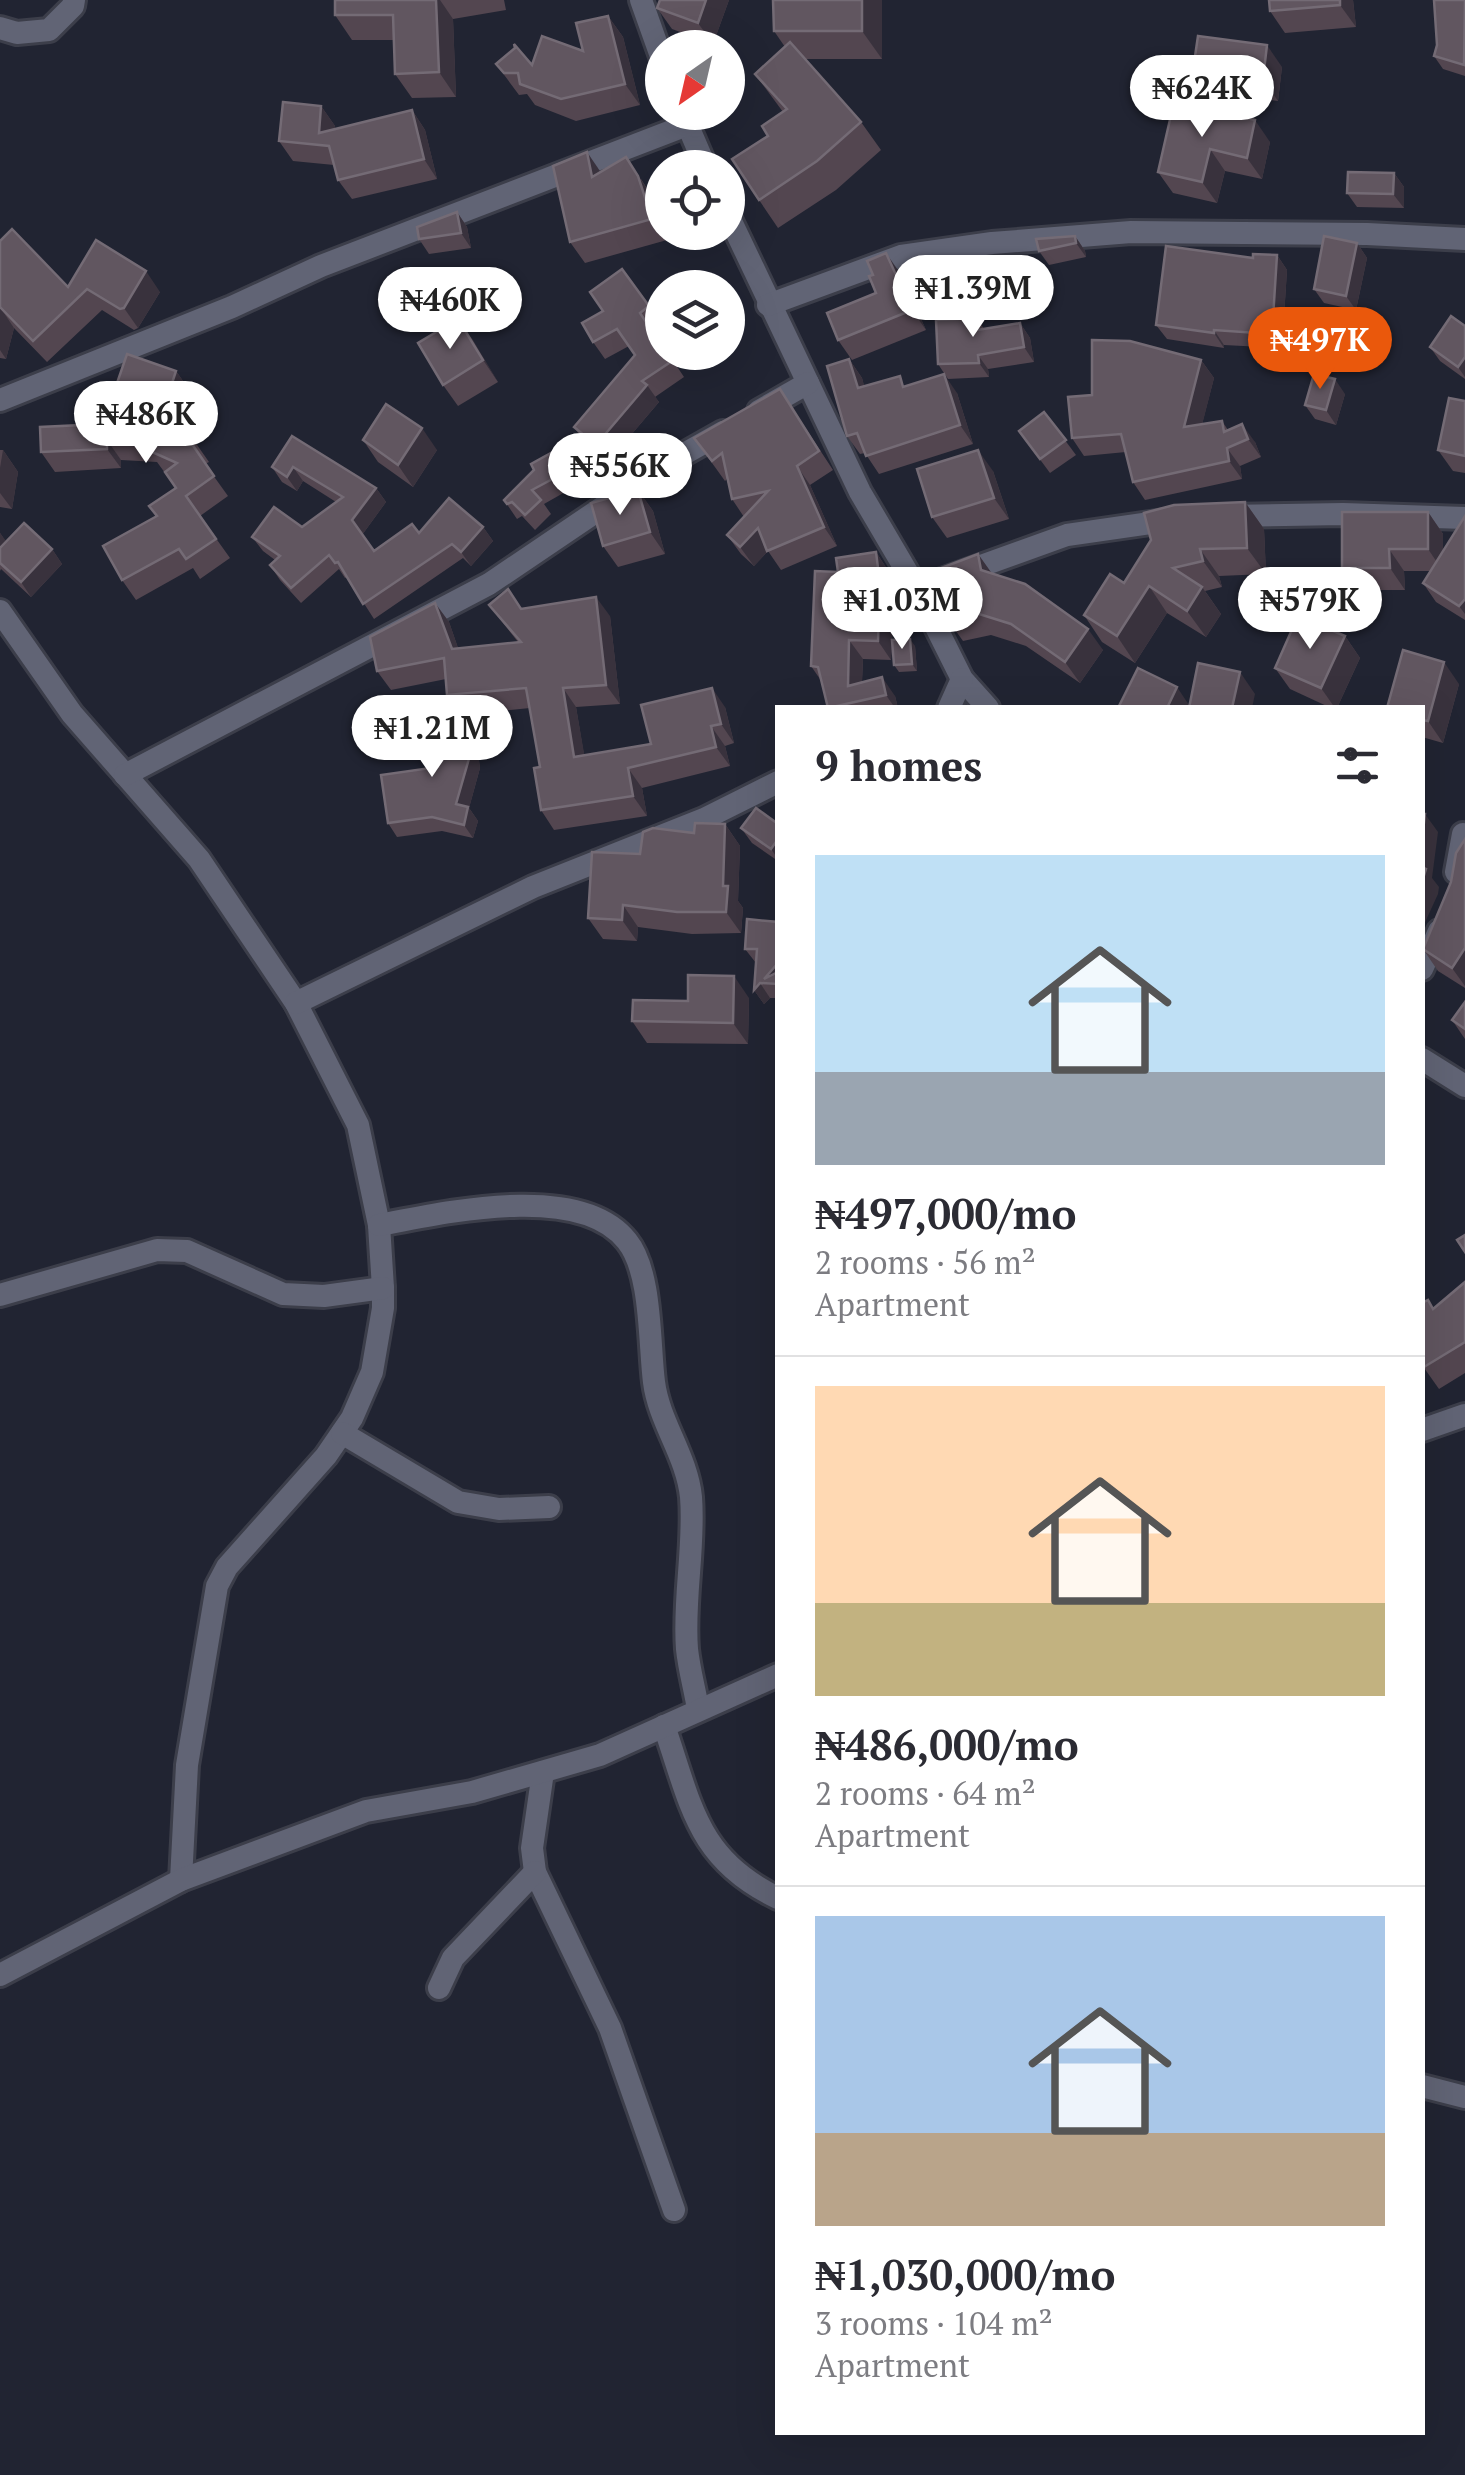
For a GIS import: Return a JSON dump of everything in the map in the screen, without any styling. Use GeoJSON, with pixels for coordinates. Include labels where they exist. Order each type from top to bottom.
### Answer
{"type":"FeatureCollection","features":[{"type":"Feature","properties":{"kind":"street"},"geometry":{"type":"LineString","coordinates":[[0,28],[17,34],[50,30],[74,0]]}},
{"type":"Feature","properties":{"kind":"street"},"geometry":{"type":"LineString","coordinates":[[641,0],[652,30]]}},
{"type":"Feature","properties":{"kind":"street"},"geometry":{"type":"LineString","coordinates":[[0,400],[657,130]]}},
{"type":"Feature","properties":{"kind":"street"},"geometry":{"type":"LineString","coordinates":[[768,304],[900,256],[992,243],[1131,232],[1465,239]]}},
{"type":"Feature","properties":{"kind":"street"},"geometry":{"type":"LineString","coordinates":[[744,250],[860,492],[917,589],[962,679],[985,705]]}},
{"type":"Feature","properties":{"kind":"street"},"geometry":{"type":"LineString","coordinates":[[126,775],[489,584],[668,462],[808,383]]}},
{"type":"Feature","properties":{"kind":"street"},"geometry":{"type":"LineString","coordinates":[[917,589],[1066,535],[1202,517],[1342,514],[1465,518]]}},
{"type":"Feature","properties":{"kind":"street"},"geometry":{"type":"LineString","coordinates":[[0,611],[72,714],[198,859],[296,1002],[358,1126],[379,1225],[383,1308],[372,1372],[352,1418],[326,1456],[227,1567],[217,1586],[187,1765],[181,1880]]}},
{"type":"Feature","properties":{"kind":"street"},"geometry":{"type":"LineString","coordinates":[[950,705],[962,679]]}},
{"type":"Feature","properties":{"kind":"street"},"geometry":{"type":"LineString","coordinates":[[296,1002],[534,887],[704,819],[775,784]]}},
{"type":"Feature","properties":{"kind":"street"},"geometry":{"type":"LineString","coordinates":[[1425,962],[1449,906],[1463,834]]}},
{"type":"Feature","properties":{"kind":"street"},"geometry":{"type":"LineString","coordinates":[[1425,1061],[1465,1086]]}},
{"type":"Feature","properties":{"kind":"street"},"geometry":{"type":"LineString","coordinates":[[379,1225],[468,1208],[567,1209],[602,1220],[628,1242],[643,1278],[654,1388],[684,1466],[691,1496],[687,1649],[698,1709]]}},
{"type":"Feature","properties":{"kind":"street"},"geometry":{"type":"LineString","coordinates":[[0,1295],[157,1250],[187,1251],[282,1294],[324,1296],[383,1288]]}},
{"type":"Feature","properties":{"kind":"street"},"geometry":{"type":"LineString","coordinates":[[1425,1429],[1465,1415]]}},
{"type":"Feature","properties":{"kind":"street"},"geometry":{"type":"LineString","coordinates":[[342,1434],[458,1502],[498,1510],[549,1507]]}},
{"type":"Feature","properties":{"kind":"street"},"geometry":{"type":"LineString","coordinates":[[0,1975],[181,1880],[366,1810],[472,1792],[600,1755],[775,1676]]}},
{"type":"Feature","properties":{"kind":"street"},"geometry":{"type":"LineString","coordinates":[[664,1726],[701,1833],[728,1866],[775,1896]]}},
{"type":"Feature","properties":{"kind":"street"},"geometry":{"type":"LineString","coordinates":[[544,1772],[532,1848],[534,1872],[610,2028],[674,2210]]}},
{"type":"Feature","properties":{"kind":"street"},"geometry":{"type":"LineString","coordinates":[[439,1988],[453,1958],[534,1872]]}},
{"type":"Feature","properties":{"kind":"street"},"geometry":{"type":"LineString","coordinates":[[1425,2087],[1465,2097]]}},
{"type":"Feature","properties":{"kind":"building"},"geometry":{"type":"Polygon","coordinates":[[[335,0],[436,0],[439,72],[395,74],[393,15],[335,15],[335,0]]]}},
{"type":"Feature","properties":{"kind":"building"},"geometry":{"type":"Polygon","coordinates":[[[660,0],[706,0],[698,23],[657,8],[660,0]]]}},
{"type":"Feature","properties":{"kind":"building"},"geometry":{"type":"Polygon","coordinates":[[[773,0],[862,0],[862,31],[774,31],[773,0]]]}},
{"type":"Feature","properties":{"kind":"building"},"geometry":{"type":"Polygon","coordinates":[[[1269,0],[1340,0],[1340,5],[1270,11],[1269,0]]]}},
{"type":"Feature","properties":{"kind":"building"},"geometry":{"type":"Polygon","coordinates":[[[1434,0],[1465,0],[1464,65],[1434,56],[1434,0]]]}},
{"type":"Feature","properties":{"kind":"building"},"geometry":{"type":"Polygon","coordinates":[[[608,16],[625,84],[561,99],[520,84],[518,73],[504,73],[496,64],[515,48],[514,44],[532,65],[542,36],[583,51],[576,23],[608,16]]]}},
{"type":"Feature","properties":{"kind":"building"},"geometry":{"type":"Polygon","coordinates":[[[1198,36],[1267,45],[1263,79],[1193,70],[1198,36]]]}},
{"type":"Feature","properties":{"kind":"building"},"geometry":{"type":"Polygon","coordinates":[[[790,42],[861,122],[817,161],[759,200],[745,179],[745,151],[768,136],[762,126],[787,109],[755,74],[790,42]]]}},
{"type":"Feature","properties":{"kind":"building"},"geometry":{"type":"Polygon","coordinates":[[[283,102],[321,106],[319,133],[412,110],[424,159],[338,180],[329,146],[279,141],[283,102]]]}},
{"type":"Feature","properties":{"kind":"building"},"geometry":{"type":"Polygon","coordinates":[[[1174,102],[1255,120],[1247,158],[1210,149],[1202,182],[1158,172],[1174,102]]]}},
{"type":"Feature","properties":{"kind":"building"},"geometry":{"type":"Polygon","coordinates":[[[587,152],[592,177],[626,157],[645,198],[645,221],[570,242],[553,166],[587,152]]]}},
{"type":"Feature","properties":{"kind":"building"},"geometry":{"type":"Polygon","coordinates":[[[1348,172],[1394,173],[1393,194],[1347,193],[1348,172]]]}},
{"type":"Feature","properties":{"kind":"building"},"geometry":{"type":"Polygon","coordinates":[[[457,212],[461,233],[419,239],[417,227],[457,212]]]}},
{"type":"Feature","properties":{"kind":"building"},"geometry":{"type":"Polygon","coordinates":[[[12,229],[68,287],[96,240],[146,271],[124,308],[87,289],[33,341],[0,307],[0,241],[12,229]]]}},
{"type":"Feature","properties":{"kind":"building"},"geometry":{"type":"Polygon","coordinates":[[[1075,236],[1076,243],[1039,251],[1036,239],[1075,236]]]}},
{"type":"Feature","properties":{"kind":"building"},"geometry":{"type":"Polygon","coordinates":[[[1324,236],[1357,243],[1346,296],[1314,289],[1324,236]]]}},
{"type":"Feature","properties":{"kind":"building"},"geometry":{"type":"Polygon","coordinates":[[[1166,246],[1253,258],[1253,254],[1277,255],[1272,334],[1214,333],[1156,325],[1166,246]]]}},
{"type":"Feature","properties":{"kind":"building"},"geometry":{"type":"Polygon","coordinates":[[[886,253],[912,310],[838,340],[827,313],[876,293],[867,261],[886,253]]]}},
{"type":"Feature","properties":{"kind":"building"},"geometry":{"type":"Polygon","coordinates":[[[622,269],[645,301],[645,309],[640,313],[645,320],[645,370],[658,370],[642,381],[647,385],[596,445],[574,427],[635,355],[617,329],[593,342],[582,323],[603,311],[590,292],[622,269]]]}},
{"type":"Feature","properties":{"kind":"building"},"geometry":{"type":"Polygon","coordinates":[[[1451,316],[1465,326],[1465,357],[1458,367],[1430,347],[1451,316]]]}},
{"type":"Feature","properties":{"kind":"building"},"geometry":{"type":"Polygon","coordinates":[[[977,318],[977,330],[1020,323],[1024,347],[978,355],[979,363],[938,364],[936,320],[977,318]]]}},
{"type":"Feature","properties":{"kind":"building"},"geometry":{"type":"Polygon","coordinates":[[[458,319],[483,360],[443,385],[418,343],[458,319]]]}},
{"type":"Feature","properties":{"kind":"building"},"geometry":{"type":"Polygon","coordinates":[[[1092,340],[1130,341],[1201,360],[1184,427],[1222,421],[1224,432],[1242,424],[1248,439],[1227,448],[1229,461],[1133,482],[1121,434],[1072,438],[1068,397],[1092,395],[1092,340]]]}},
{"type":"Feature","properties":{"kind":"building"},"geometry":{"type":"Polygon","coordinates":[[[127,354],[176,371],[158,426],[195,442],[192,444],[214,476],[186,496],[216,539],[186,559],[179,549],[122,580],[103,546],[157,516],[149,506],[176,488],[165,472],[177,463],[150,451],[154,442],[107,440],[107,449],[41,452],[40,427],[103,424],[127,354]]]}},
{"type":"Feature","properties":{"kind":"building"},"geometry":{"type":"Polygon","coordinates":[[[849,359],[858,388],[900,376],[903,387],[944,374],[960,425],[866,456],[857,433],[847,436],[827,366],[849,359]]]}},
{"type":"Feature","properties":{"kind":"building"},"geometry":{"type":"Polygon","coordinates":[[[1314,374],[1335,379],[1326,410],[1305,405],[1314,374]]]}},
{"type":"Feature","properties":{"kind":"building"},"geometry":{"type":"Polygon","coordinates":[[[780,389],[819,451],[797,466],[824,527],[767,551],[758,528],[740,547],[727,535],[768,491],[732,499],[722,453],[712,461],[694,438],[780,389]]]}},
{"type":"Feature","properties":{"kind":"building"},"geometry":{"type":"Polygon","coordinates":[[[1449,398],[1465,401],[1465,456],[1438,450],[1449,398]]]}},
{"type":"Feature","properties":{"kind":"building"},"geometry":{"type":"Polygon","coordinates":[[[386,404],[422,428],[398,465],[363,440],[386,404]]]}},
{"type":"Feature","properties":{"kind":"building"},"geometry":{"type":"Polygon","coordinates":[[[1044,412],[1066,440],[1040,459],[1019,431],[1044,412]]]}},
{"type":"Feature","properties":{"kind":"building"},"geometry":{"type":"Polygon","coordinates":[[[292,436],[376,488],[352,520],[374,551],[412,524],[419,533],[449,498],[483,527],[461,552],[452,544],[363,604],[338,562],[329,555],[291,588],[270,565],[280,556],[252,537],[274,507],[302,527],[343,497],[293,467],[287,477],[272,467],[292,436]]]}},
{"type":"Feature","properties":{"kind":"building"},"geometry":{"type":"Polygon","coordinates":[[[560,448],[571,469],[532,490],[541,500],[525,515],[512,502],[507,504],[504,500],[534,470],[531,464],[560,448]]]}},
{"type":"Feature","properties":{"kind":"building"},"geometry":{"type":"Polygon","coordinates":[[[978,450],[994,498],[932,517],[917,469],[978,450]]]}},
{"type":"Feature","properties":{"kind":"building"},"geometry":{"type":"Polygon","coordinates":[[[638,490],[650,532],[603,546],[591,503],[638,490]]]}},
{"type":"Feature","properties":{"kind":"building"},"geometry":{"type":"Polygon","coordinates":[[[1245,502],[1247,548],[1200,549],[1203,561],[1173,568],[1202,587],[1187,611],[1149,586],[1117,636],[1084,615],[1110,574],[1124,583],[1151,540],[1144,513],[1174,505],[1245,502]]]}},
{"type":"Feature","properties":{"kind":"building"},"geometry":{"type":"Polygon","coordinates":[[[1342,512],[1428,512],[1428,549],[1389,549],[1390,568],[1342,568],[1342,512]]]}},
{"type":"Feature","properties":{"kind":"building"},"geometry":{"type":"Polygon","coordinates":[[[1465,516],[1465,599],[1459,606],[1423,583],[1465,516]]]}},
{"type":"Feature","properties":{"kind":"building"},"geometry":{"type":"Polygon","coordinates":[[[24,523],[52,549],[21,582],[0,563],[0,548],[24,523]]]}},
{"type":"Feature","properties":{"kind":"building"},"geometry":{"type":"Polygon","coordinates":[[[876,552],[880,584],[878,641],[849,640],[848,686],[882,677],[886,695],[827,705],[818,667],[811,666],[815,571],[838,572],[836,558],[876,552]]]}},
{"type":"Feature","properties":{"kind":"building"},"geometry":{"type":"Polygon","coordinates":[[[978,554],[981,570],[1025,584],[1088,629],[1065,662],[1011,624],[976,613],[948,620],[936,570],[978,554]]]}},
{"type":"Feature","properties":{"kind":"building"},"geometry":{"type":"Polygon","coordinates":[[[508,589],[521,609],[596,597],[606,685],[563,688],[574,757],[651,744],[641,705],[712,688],[721,724],[711,726],[716,747],[628,768],[633,796],[541,810],[534,768],[540,767],[526,688],[447,695],[444,658],[377,671],[370,637],[435,603],[452,649],[521,642],[489,605],[508,589]]]}},
{"type":"Feature","properties":{"kind":"building"},"geometry":{"type":"Polygon","coordinates":[[[1298,616],[1345,636],[1321,688],[1275,668],[1298,616]]]}},
{"type":"Feature","properties":{"kind":"building"},"geometry":{"type":"Polygon","coordinates":[[[910,639],[912,664],[894,665],[892,640],[910,639]]]}},
{"type":"Feature","properties":{"kind":"building"},"geometry":{"type":"Polygon","coordinates":[[[1403,650],[1444,662],[1428,721],[1425,705],[1388,705],[1403,650]]]}},
{"type":"Feature","properties":{"kind":"building"},"geometry":{"type":"Polygon","coordinates":[[[1198,663],[1240,672],[1233,705],[1190,705],[1198,663]]]}},
{"type":"Feature","properties":{"kind":"building"},"geometry":{"type":"Polygon","coordinates":[[[1138,668],[1177,687],[1168,705],[1120,705],[1138,668]]]}},
{"type":"Feature","properties":{"kind":"building"},"geometry":{"type":"Polygon","coordinates":[[[465,718],[470,755],[456,804],[468,807],[464,825],[432,817],[388,823],[381,775],[438,767],[431,722],[465,718]]]}},
{"type":"Feature","properties":{"kind":"building"},"geometry":{"type":"Polygon","coordinates":[[[756,808],[775,822],[775,843],[771,849],[741,828],[756,808]]]}},
{"type":"Feature","properties":{"kind":"building"},"geometry":{"type":"Polygon","coordinates":[[[695,823],[725,824],[726,912],[677,912],[623,905],[622,920],[588,918],[592,852],[640,854],[643,832],[653,828],[694,833],[695,823]]]}},
{"type":"Feature","properties":{"kind":"building"},"geometry":{"type":"Polygon","coordinates":[[[1465,839],[1465,948],[1452,968],[1425,950],[1425,944],[1451,882],[1456,853],[1465,839]]]}},
{"type":"Feature","properties":{"kind":"building"},"geometry":{"type":"Polygon","coordinates":[[[747,919],[775,922],[775,966],[764,979],[775,974],[775,984],[760,983],[754,990],[757,949],[745,949],[747,919]]]}},
{"type":"Feature","properties":{"kind":"building"},"geometry":{"type":"Polygon","coordinates":[[[688,975],[734,976],[733,1023],[632,1021],[633,1000],[688,1001],[688,975]]]}},
{"type":"Feature","properties":{"kind":"building"},"geometry":{"type":"Polygon","coordinates":[[[1465,1002],[1465,1029],[1452,1020],[1465,1002]]]}},
{"type":"Feature","properties":{"kind":"building"},"geometry":{"type":"Polygon","coordinates":[[[1465,1235],[1465,1252],[1457,1240],[1465,1235]]]}},
{"type":"Feature","properties":{"kind":"building"},"geometry":{"type":"Polygon","coordinates":[[[1465,1282],[1465,1342],[1425,1366],[1425,1302],[1428,1300],[1433,1309],[1465,1282]]]}}]}
